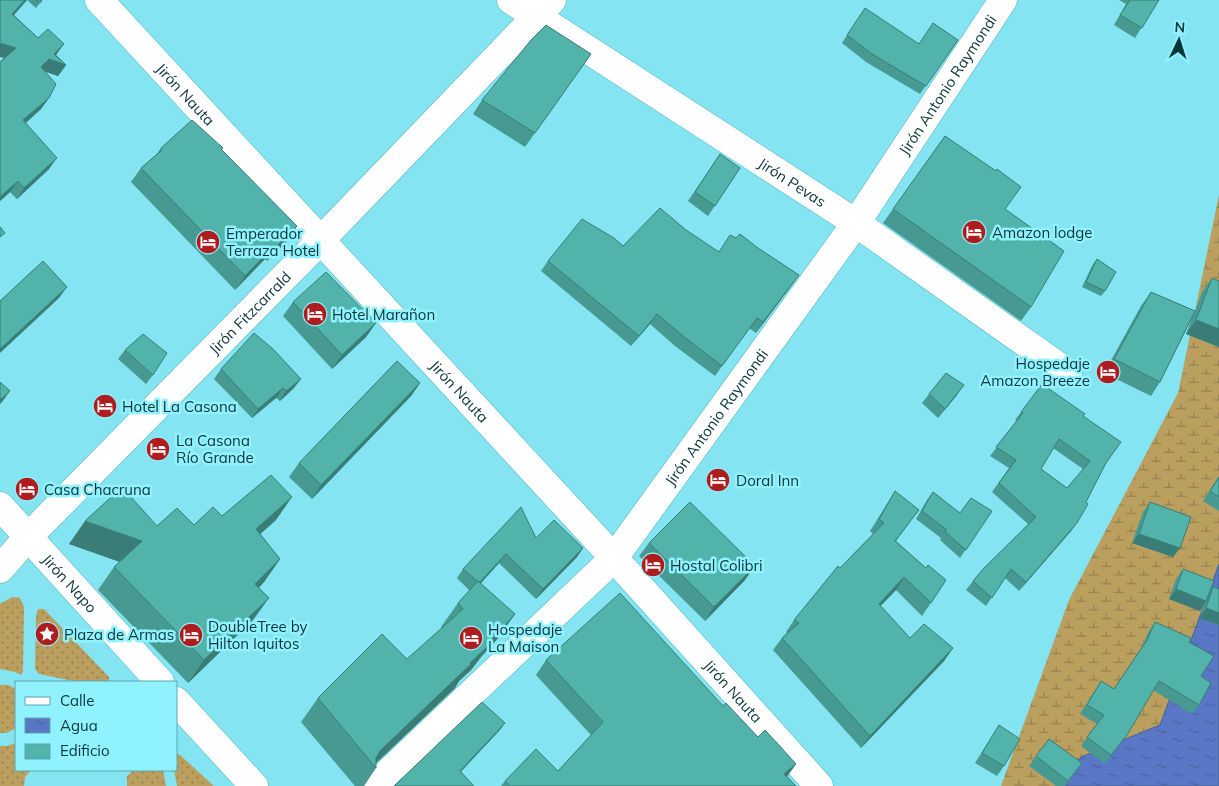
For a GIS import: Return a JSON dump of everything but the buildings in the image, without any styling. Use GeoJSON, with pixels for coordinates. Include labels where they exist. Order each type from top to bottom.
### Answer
{"type":"FeatureCollection","features":[{"type":"Feature","properties":{"kind":"street","name":"Jirón Nauta"},"geometry":{"type":"LineString","coordinates":[[99,0],[614,558],[819,786]]}},
{"type":"Feature","properties":{"kind":"street","name":"Jirón Pevas"},"geometry":{"type":"LineString","coordinates":[[511,0],[544,8],[856,223],[1068,373]]}},
{"type":"Feature","properties":{"kind":"street","name":"Jirón Antonio Raymondi"},"geometry":{"type":"LineString","coordinates":[[374,786],[614,558],[856,223],[1003,0]]}},
{"type":"Feature","properties":{"kind":"street","name":"Jirón Fitzcarrald"},"geometry":{"type":"LineString","coordinates":[[0,568],[28,537],[320,241],[544,8]]}},
{"type":"Feature","properties":{"kind":"street","name":"Jirón Napo"},"geometry":{"type":"LineString","coordinates":[[0,506],[159,681]]}},
{"type":"Feature","properties":{"kind":"street"},"geometry":{"type":"LineString","coordinates":[[178,703],[254,786]]}},
{"type":"Feature","properties":{"kind":"green space"},"geometry":{"type":"Polygon","coordinates":[[[1219,195],[1219,786],[1001,786],[1069,600],[1178,393],[1219,195]]]}},
{"type":"Feature","properties":{"kind":"green space"},"geometry":{"type":"Polygon","coordinates":[[[12,597],[20,598],[24,607],[23,671],[21,675],[0,669],[0,604],[12,597]]]}},
{"type":"Feature","properties":{"kind":"green space"},"geometry":{"type":"Polygon","coordinates":[[[38,609],[44,609],[109,677],[109,681],[73,681],[39,674],[35,669],[36,615],[38,609]]]}},
{"type":"Feature","properties":{"kind":"green space"},"geometry":{"type":"Polygon","coordinates":[[[0,685],[8,685],[15,688],[15,729],[7,733],[0,733],[0,685]]]}},
{"type":"Feature","properties":{"kind":"green space"},"geometry":{"type":"Polygon","coordinates":[[[15,743],[15,771],[30,771],[25,777],[24,786],[0,786],[0,746],[15,743]]]}},
{"type":"Feature","properties":{"kind":"green space"},"geometry":{"type":"Polygon","coordinates":[[[178,754],[214,786],[177,786],[174,771],[178,771],[178,754]]]}},
{"type":"Feature","properties":{"kind":"green space"},"geometry":{"type":"Polygon","coordinates":[[[133,771],[163,771],[166,786],[127,786],[127,776],[133,771]]]}},
{"type":"Feature","properties":{"kind":"water"},"geometry":{"type":"Polygon","coordinates":[[[1219,564],[1219,786],[1063,786],[1081,757],[1160,725],[1219,564]]]}},
{"type":"Feature","properties":{"kind":"place","name":"Amazon lodge"},"geometry":{"type":"Point","coordinates":[974,232]}},
{"type":"Feature","properties":{"kind":"place","name":"Emperador Terraza Hotel"},"geometry":{"type":"Point","coordinates":[208,242]}},
{"type":"Feature","properties":{"kind":"place","name":"Hotel Marañon"},"geometry":{"type":"Point","coordinates":[315,314]}},
{"type":"Feature","properties":{"kind":"place","name":"Hospedaje Amazon Breeze"},"geometry":{"type":"Point","coordinates":[1108,372]}},
{"type":"Feature","properties":{"kind":"place","name":"Hotel La Casona"},"geometry":{"type":"Point","coordinates":[105,406]}},
{"type":"Feature","properties":{"kind":"place","name":"La Casona Río Grande"},"geometry":{"type":"Point","coordinates":[158,449]}},
{"type":"Feature","properties":{"kind":"place","name":"Doral Inn"},"geometry":{"type":"Point","coordinates":[718,480]}},
{"type":"Feature","properties":{"kind":"place","name":"Casa Chacruna"},"geometry":{"type":"Point","coordinates":[27,489]}},
{"type":"Feature","properties":{"kind":"place","name":"Hostal Colibri"},"geometry":{"type":"Point","coordinates":[653,565]}},
{"type":"Feature","properties":{"kind":"place","name":"Plaza de Armas"},"geometry":{"type":"Point","coordinates":[47,634]}},
{"type":"Feature","properties":{"kind":"place","name":"DoubleTree by Hilton Iquitos"},"geometry":{"type":"Point","coordinates":[191,635]}},
{"type":"Feature","properties":{"kind":"place","name":"Hospedaje La Maison"},"geometry":{"type":"Point","coordinates":[471,638]}}]}
